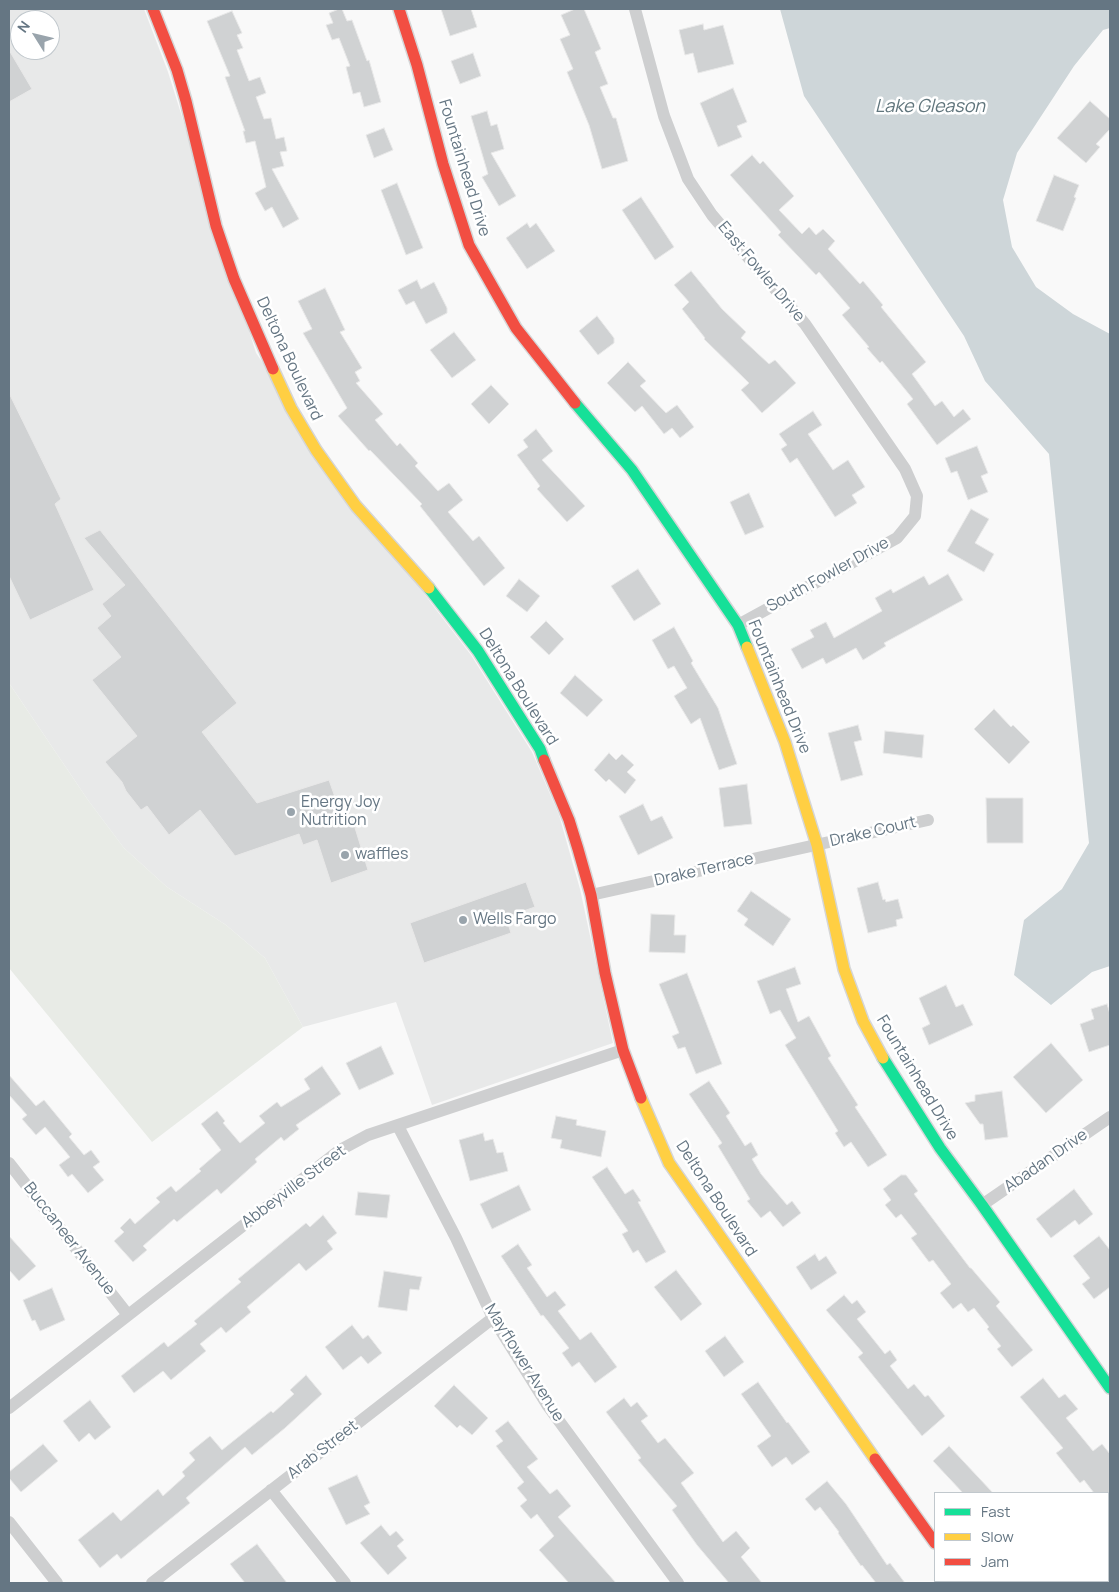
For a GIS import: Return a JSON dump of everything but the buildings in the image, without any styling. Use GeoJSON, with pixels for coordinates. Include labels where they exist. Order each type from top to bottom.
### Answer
{"type":"FeatureCollection","features":[{"type":"Feature","properties":{"kind":"street","name":"Deltona Boulevard"},"geometry":{"type":"LineString","coordinates":[[154,9],[186,101],[216,226],[234,279],[264,351],[291,408],[316,450],[356,506],[438,598],[478,651],[540,749],[569,820],[591,895],[605,973],[623,1050],[648,1116],[669,1163],[934,1541]]}},
{"type":"Feature","properties":{"kind":"street","name":"Fountainhead Drive"},"geometry":{"type":"LineString","coordinates":[[399,9],[418,65],[443,164],[469,245],[516,328],[559,384],[632,470],[738,625],[786,742],[816,845],[844,969],[863,1021],[884,1060],[940,1148],[1110,1388]]}},
{"type":"Feature","properties":{"kind":"street","name":"East Fowler Drive"},"geometry":{"type":"LineString","coordinates":[[635,9],[664,116],[688,179],[712,215],[805,324],[905,469],[917,496],[915,516],[913,518]]}},
{"type":"Feature","properties":{"kind":"street","name":"South Fowler Drive"},"geometry":{"type":"LineString","coordinates":[[738,625],[897,538],[913,518]]}},
{"type":"Feature","properties":{"kind":"street","name":"Drake Court"},"geometry":{"type":"LineString","coordinates":[[816,845],[928,820]]}},
{"type":"Feature","properties":{"kind":"street","name":"Drake Terrace"},"geometry":{"type":"LineString","coordinates":[[591,895],[816,845]]}},
{"type":"Feature","properties":{"kind":"street","name":"Abbeyville Street"},"geometry":{"type":"LineString","coordinates":[[9,1408],[340,1150],[368,1135],[623,1050]]}},
{"type":"Feature","properties":{"kind":"street","name":"Abadan Drive"},"geometry":{"type":"LineString","coordinates":[[982,1205],[1110,1117]]}},
{"type":"Feature","properties":{"kind":"street","name":"Mayflower Avenue"},"geometry":{"type":"LineString","coordinates":[[398,1126],[456,1238],[493,1318],[548,1406],[678,1583]]}},
{"type":"Feature","properties":{"kind":"street","name":"Buccaneer Avenue"},"geometry":{"type":"LineString","coordinates":[[9,1163],[128,1314]]}},
{"type":"Feature","properties":{"kind":"street","name":"Arab Street"},"geometry":{"type":"LineString","coordinates":[[152,1583],[493,1318]]}},
{"type":"Feature","properties":{"kind":"street"},"geometry":{"type":"LineString","coordinates":[[272,1490],[345,1583]]}},
{"type":"Feature","properties":{"kind":"street"},"geometry":{"type":"LineString","coordinates":[[9,1522],[58,1583]]}},
{"type":"Feature","properties":{"kind":"shaded area"},"geometry":{"type":"Polygon","coordinates":[[[9,9],[144,9],[168,72],[256,353],[431,603],[471,655],[532,752],[559,815],[580,889],[613,1043],[432,1105],[396,1002],[303,1027],[265,958],[226,925],[167,887],[124,848],[88,800],[9,683],[9,9]]]}},
{"type":"Feature","properties":{"kind":"shaded area"},"geometry":{"type":"Polygon","coordinates":[[[9,683],[88,800],[124,848],[167,887],[226,925],[265,958],[303,1027],[152,1142],[9,968],[9,683]]]}},
{"type":"Feature","properties":{"kind":"water","name":"Lake Gleason"},"geometry":{"type":"Polygon","coordinates":[[[780,9],[1110,9],[1110,28],[1103,30],[1074,66],[1017,153],[1003,200],[1012,247],[1036,287],[1073,314],[1110,334],[1110,966],[1092,972],[1051,1005],[1014,975],[1024,920],[1062,889],[1089,843],[1049,454],[985,381],[964,336],[804,96],[780,9]]]}},
{"type":"Feature","properties":{"kind":"traffic: fast"},"geometry":{"type":"LineString","coordinates":[[575,403],[632,470],[738,625],[747,647]]}},
{"type":"Feature","properties":{"kind":"traffic: fast"},"geometry":{"type":"LineString","coordinates":[[429,588],[478,651],[540,749],[544,760]]}},
{"type":"Feature","properties":{"kind":"traffic: fast"},"geometry":{"type":"LineString","coordinates":[[883,1058],[940,1148],[1110,1388]]}},
{"type":"Feature","properties":{"kind":"traffic: slow"},"geometry":{"type":"LineString","coordinates":[[273,369],[291,408],[316,450],[356,506],[429,588]]}},
{"type":"Feature","properties":{"kind":"traffic: slow"},"geometry":{"type":"LineString","coordinates":[[747,647],[785,742],[817,845],[844,969],[863,1021],[883,1058]]}},
{"type":"Feature","properties":{"kind":"traffic: slow"},"geometry":{"type":"LineString","coordinates":[[641,1098],[669,1163],[875,1459]]}},
{"type":"Feature","properties":{"kind":"traffic: jam"},"geometry":{"type":"LineString","coordinates":[[153,9],[177,70],[216,226],[234,279],[273,369]]}},
{"type":"Feature","properties":{"kind":"traffic: jam"},"geometry":{"type":"LineString","coordinates":[[399,9],[417,65],[443,164],[469,245],[516,328],[575,403]]}},
{"type":"Feature","properties":{"kind":"traffic: jam"},"geometry":{"type":"LineString","coordinates":[[544,760],[569,820],[578,849],[591,895],[605,973],[623,1050],[641,1098]]}},
{"type":"Feature","properties":{"kind":"traffic: jam"},"geometry":{"type":"LineString","coordinates":[[875,1459],[934,1542]]}},
{"type":"Feature","properties":{"kind":"place","name":"Energy Joy Nutrition"},"geometry":{"type":"Point","coordinates":[291,812]}},
{"type":"Feature","properties":{"kind":"place","name":"waffles"},"geometry":{"type":"Point","coordinates":[345,855]}},
{"type":"Feature","properties":{"kind":"place","name":"Wells Fargo"},"geometry":{"type":"Point","coordinates":[463,920]}}]}
